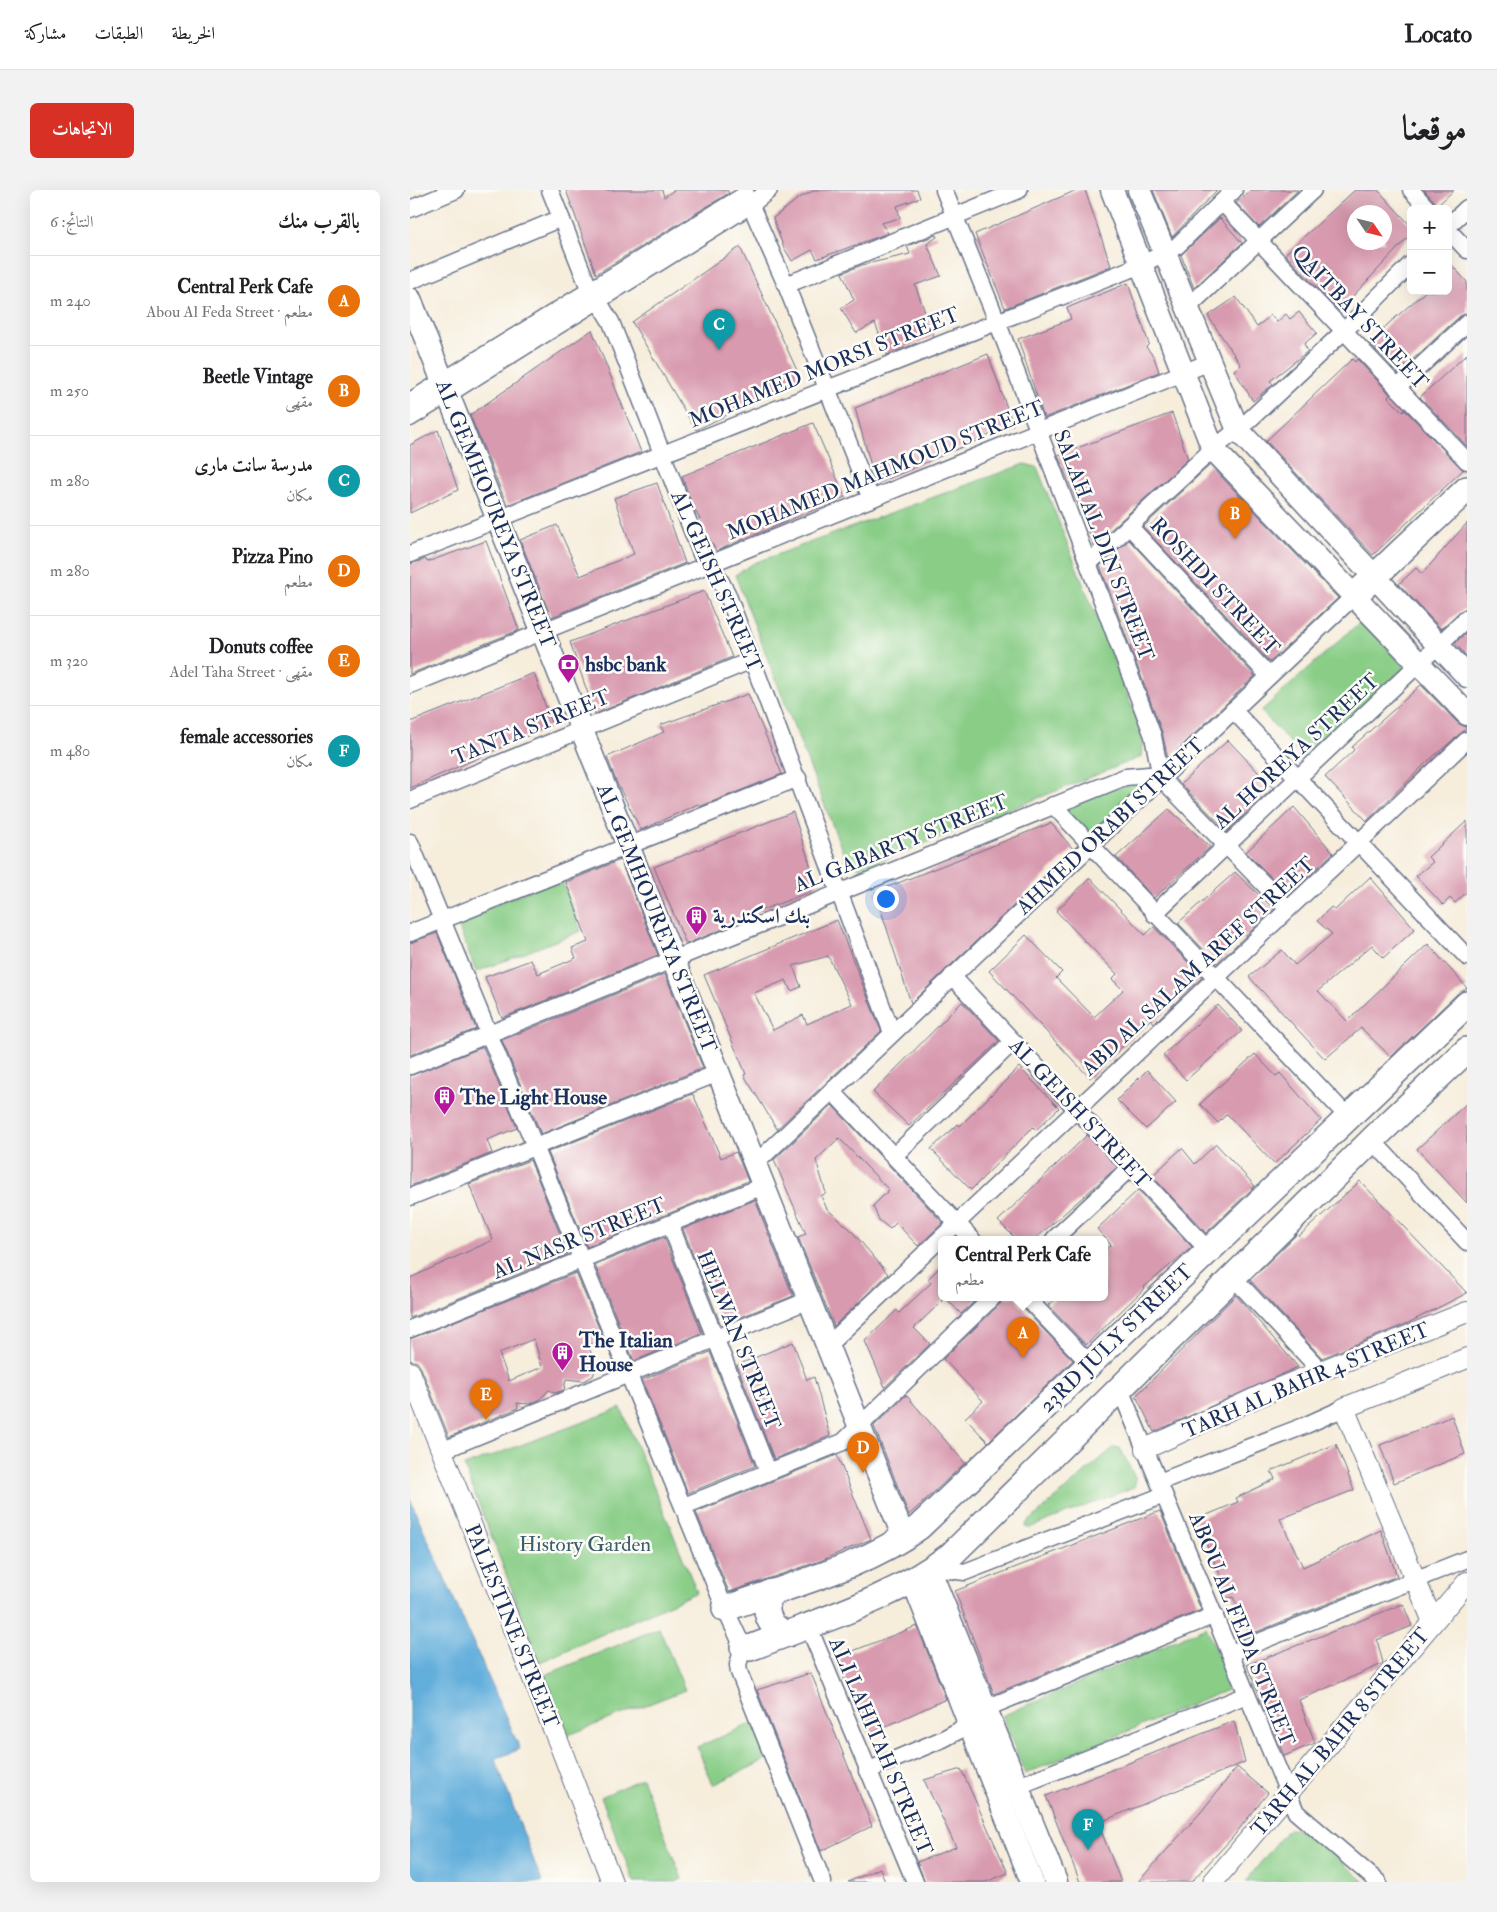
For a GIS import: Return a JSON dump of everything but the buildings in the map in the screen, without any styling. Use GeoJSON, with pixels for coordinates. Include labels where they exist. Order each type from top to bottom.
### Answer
{"type":"FeatureCollection","features":[{"type":"Feature","properties":{"kind":"main road"},"geometry":{"type":"LineString","coordinates":[[1112,190],[1213,450],[1467,714]]}},
{"type":"Feature","properties":{"kind":"main road"},"geometry":{"type":"LineString","coordinates":[[1139,190],[1167,252],[1238,430],[1467,676]]}},
{"type":"Feature","properties":{"kind":"main road","name":"AL GEMHOUREYA STREET"},"geometry":{"type":"LineString","coordinates":[[410,298],[858,1427],[904,1538]]}},
{"type":"Feature","properties":{"kind":"main road","name":"AHMED ORABI STREET"},"geometry":{"type":"LineString","coordinates":[[1354,596],[1467,489]]}},
{"type":"Feature","properties":{"kind":"main road","name":"23RD JULY STREET"},"geometry":{"type":"LineString","coordinates":[[725,1609],[869,1557],[904,1538],[933,1514],[1136,1318],[1467,1004]]}},
{"type":"Feature","properties":{"kind":"main road"},"geometry":{"type":"LineString","coordinates":[[1414,1055],[1415,1066],[1426,1071],[1466,1051]]}},
{"type":"Feature","properties":{"kind":"main road","name":"23RD JULY STREET"},"geometry":{"type":"LineString","coordinates":[[743,1647],[750,1648],[797,1629],[926,1573],[951,1555],[1372,1140],[1466,1051]]}},
{"type":"Feature","properties":{"kind":"main road"},"geometry":{"type":"LineString","coordinates":[[1136,1318],[1135,1332],[1140,1343],[1151,1348],[1166,1344]]}},
{"type":"Feature","properties":{"kind":"main road"},"geometry":{"type":"LineString","coordinates":[[1038,1413],[1063,1409],[1069,1410],[1076,1418],[1077,1424],[1073,1434]]}},
{"type":"Feature","properties":{"kind":"main road"},"geometry":{"type":"LineString","coordinates":[[926,1573],[1032,1882]]}},
{"type":"Feature","properties":{"kind":"main road"},"geometry":{"type":"LineString","coordinates":[[771,1592],[766,1604],[768,1617],[775,1628],[797,1629]]}},
{"type":"Feature","properties":{"kind":"main road"},"geometry":{"type":"LineString","coordinates":[[976,1715],[1016,1787],[1056,1882]]}},
{"type":"Feature","properties":{"kind":"street"},"geometry":{"type":"LineString","coordinates":[[410,209],[456,190]]}},
{"type":"Feature","properties":{"kind":"street","name":"AL GEISH STREET"},"geometry":{"type":"LineString","coordinates":[[550,190],[594,295],[611,322],[701,554],[715,571],[727,593],[798,778],[892,1033]]}},
{"type":"Feature","properties":{"kind":"street"},"geometry":{"type":"LineString","coordinates":[[410,418],[446,387],[594,295],[747,196],[769,190]]}},
{"type":"Feature","properties":{"kind":"street","name":"SALAH AL DIN STREET"},"geometry":{"type":"LineString","coordinates":[[944,190],[997,321],[1153,736],[1161,778]]}},
{"type":"Feature","properties":{"kind":"street"},"geometry":{"type":"LineString","coordinates":[[786,285],[1019,190]]}},
{"type":"Feature","properties":{"kind":"street","name":"MOHAMED MORSI STREET"},"geometry":{"type":"LineString","coordinates":[[410,554],[1141,265],[1177,246],[1234,190]]}},
{"type":"Feature","properties":{"kind":"street"},"geometry":{"type":"LineString","coordinates":[[1188,308],[1313,190]]}},
{"type":"Feature","properties":{"kind":"street"},"geometry":{"type":"LineString","coordinates":[[1411,190],[1424,205]]}},
{"type":"Feature","properties":{"kind":"street"},"geometry":{"type":"LineString","coordinates":[[747,196],[828,388],[870,499]]}},
{"type":"Feature","properties":{"kind":"street","name":"QAITBAY STREET"},"geometry":{"type":"LineString","coordinates":[[1222,202],[1467,461]]}},
{"type":"Feature","properties":{"kind":"street"},"geometry":{"type":"LineString","coordinates":[[1452,222],[1467,208]]}},
{"type":"Feature","properties":{"kind":"street"},"geometry":{"type":"LineString","coordinates":[[410,281],[561,218]]}},
{"type":"Feature","properties":{"kind":"street"},"geometry":{"type":"LineString","coordinates":[[1452,234],[1467,250]]}},
{"type":"Feature","properties":{"kind":"street"},"geometry":{"type":"LineString","coordinates":[[1089,563],[1213,450],[1238,430],[1344,331],[1407,268]]}},
{"type":"Feature","properties":{"kind":"street"},"geometry":{"type":"LineString","coordinates":[[1397,388],[1467,323]]}},
{"type":"Feature","properties":{"kind":"street","name":"MOHAMED MAHMOUD STREET"},"geometry":{"type":"LineString","coordinates":[[410,685],[1210,362]]}},
{"type":"Feature","properties":{"kind":"street"},"geometry":{"type":"LineString","coordinates":[[410,401],[446,387]]}},
{"type":"Feature","properties":{"kind":"street","name":"ROSHDI STREET"},"geometry":{"type":"LineString","coordinates":[[1129,526],[1269,676]]}},
{"type":"Feature","properties":{"kind":"street","name":"AHMED ORABI STREET"},"geometry":{"type":"LineString","coordinates":[[755,1164],[1354,596]]}},
{"type":"Feature","properties":{"kind":"street","name":"AL HOREYA STREET"},"geometry":{"type":"LineString","coordinates":[[1154,914],[1467,618]]}},
{"type":"Feature","properties":{"kind":"street","name":"TANTA STREET"},"geometry":{"type":"LineString","coordinates":[[410,800],[752,660]]}},
{"type":"Feature","properties":{"kind":"street"},"geometry":{"type":"LineString","coordinates":[[1233,710],[1467,957]]}},
{"type":"Feature","properties":{"kind":"street","name":"ABD AL SALAM AREF STREET"},"geometry":{"type":"LineString","coordinates":[[943,1236],[1467,740]]}},
{"type":"Feature","properties":{"kind":"street","name":"AL GABARTY STREET"},"geometry":{"type":"LineString","coordinates":[[410,1066],[1125,777],[1149,775],[1161,778]]}},
{"type":"Feature","properties":{"kind":"street"},"geometry":{"type":"LineString","coordinates":[[410,933],[798,778]]}},
{"type":"Feature","properties":{"kind":"street"},"geometry":{"type":"LineString","coordinates":[[1161,778],[1288,909]]}},
{"type":"Feature","properties":{"kind":"street"},"geometry":{"type":"LineString","coordinates":[[1053,805],[1348,1117]]}},
{"type":"Feature","properties":{"kind":"street"},"geometry":{"type":"LineString","coordinates":[[410,842],[725,1609],[743,1647],[738,1665],[739,1672],[823,1882]]}},
{"type":"Feature","properties":{"kind":"street","name":"AL GEISH STREET"},"geometry":{"type":"LineString","coordinates":[[952,976],[1208,1250]]}},
{"type":"Feature","properties":{"kind":"street"},"geometry":{"type":"LineString","coordinates":[[894,1156],[1013,1042]]}},
{"type":"Feature","properties":{"kind":"street"},"geometry":{"type":"LineString","coordinates":[[410,1198],[718,1073]]}},
{"type":"Feature","properties":{"kind":"street"},"geometry":{"type":"LineString","coordinates":[[832,1091],[969,1236]]}},
{"type":"Feature","properties":{"kind":"street"},"geometry":{"type":"LineString","coordinates":[[1372,1140],[1465,1236]]}},
{"type":"Feature","properties":{"kind":"street"},"geometry":{"type":"LineString","coordinates":[[1057,1236],[1130,1167]]}},
{"type":"Feature","properties":{"kind":"street","name":"AL NASR STREET"},"geometry":{"type":"LineString","coordinates":[[410,1329],[763,1186]]}},
{"type":"Feature","properties":{"kind":"street","name":"HELWAN STREET"},"geometry":{"type":"LineString","coordinates":[[670,1224],[768,1471]]}},
{"type":"Feature","properties":{"kind":"street","name":"ABD AL SALAM AREF STREET"},"geometry":{"type":"LineString","coordinates":[[827,1346],[938,1241]]}},
{"type":"Feature","properties":{"kind":"street"},"geometry":{"type":"LineString","coordinates":[[1233,1277],[1321,1371]]}},
{"type":"Feature","properties":{"kind":"street"},"geometry":{"type":"LineString","coordinates":[[441,1451],[809,1300]]}},
{"type":"Feature","properties":{"kind":"street"},"geometry":{"type":"LineString","coordinates":[[684,1506],[843,1442],[989,1301]]}},
{"type":"Feature","properties":{"kind":"street"},"geometry":{"type":"LineString","coordinates":[[1030,1301],[1089,1363]]}},
{"type":"Feature","properties":{"kind":"street","name":"TARH AL BAHR 4 STREET"},"geometry":{"type":"LineString","coordinates":[[1145,1449],[1264,1394],[1467,1312]]}},
{"type":"Feature","properties":{"kind":"street","name":"TARH AL BAHR 4 STREET"},"geometry":{"type":"LineString","coordinates":[[926,1573],[965,1572],[1344,1408],[1467,1358]]}},
{"type":"Feature","properties":{"kind":"street","name":"PALESTINE STREET"},"geometry":{"type":"LineString","coordinates":[[410,1372],[557,1736],[612,1882]]}},
{"type":"Feature","properties":{"kind":"street","name":"ABOU AL FEDA STREET"},"geometry":{"type":"LineString","coordinates":[[1120,1389],[1296,1812],[1378,1882]]}},
{"type":"Feature","properties":{"kind":"street"},"geometry":{"type":"LineString","coordinates":[[1344,1408],[1433,1622]]}},
{"type":"Feature","properties":{"kind":"street"},"geometry":{"type":"LineString","coordinates":[[1231,1653],[1415,1578],[1467,1559]]}},
{"type":"Feature","properties":{"kind":"street","name":"TARH AL BAHR 8 STREET"},"geometry":{"type":"LineString","coordinates":[[1213,1882],[1467,1582]]}},
{"type":"Feature","properties":{"kind":"street"},"geometry":{"type":"LineString","coordinates":[[867,1772],[944,1739],[976,1715],[1214,1615]]}},
{"type":"Feature","properties":{"kind":"street","name":"ALI LAHITAH STREET"},"geometry":{"type":"LineString","coordinates":[[797,1629],[867,1772],[914,1882]]}},
{"type":"Feature","properties":{"kind":"street"},"geometry":{"type":"LineString","coordinates":[[1016,1787],[1248,1695]]}},
{"type":"Feature","properties":{"kind":"green space"},"geometry":{"type":"Polygon","coordinates":[[[1024,464],[1037,467],[1143,735],[1141,757],[861,869],[846,860],[735,575],[754,563],[1024,464]]]}},
{"type":"Feature","properties":{"kind":"green space"},"geometry":{"type":"Polygon","coordinates":[[[1361,621],[1406,668],[1305,759],[1261,711],[1361,621]]]}},
{"type":"Feature","properties":{"kind":"green space"},"geometry":{"type":"Polygon","coordinates":[[[1140,777],[1148,785],[1089,840],[1059,806],[1140,777]]]}},
{"type":"Feature","properties":{"kind":"green space"},"geometry":{"type":"Polygon","coordinates":[[[561,878],[581,931],[476,972],[456,920],[561,878]]]}},
{"type":"Feature","properties":{"kind":"green space","name":"History Garden"},"geometry":{"type":"Polygon","coordinates":[[[621,1408],[697,1592],[540,1662],[464,1466],[621,1408]]]}},
{"type":"Feature","properties":{"kind":"green space"},"geometry":{"type":"Polygon","coordinates":[[[1114,1447],[1120,1448],[1136,1480],[1134,1487],[1029,1528],[1025,1527],[1026,1524],[1114,1447]]]}},
{"type":"Feature","properties":{"kind":"green space"},"geometry":{"type":"Polygon","coordinates":[[[1206,1627],[1232,1688],[1025,1774],[1002,1716],[1206,1627]]]}},
{"type":"Feature","properties":{"kind":"green space"},"geometry":{"type":"Polygon","coordinates":[[[659,1628],[685,1690],[566,1736],[543,1676],[659,1628]]]}},
{"type":"Feature","properties":{"kind":"green space"},"geometry":{"type":"Polygon","coordinates":[[[755,1722],[768,1759],[713,1785],[697,1747],[755,1722]]]}},
{"type":"Feature","properties":{"kind":"green space"},"geometry":{"type":"Polygon","coordinates":[[[642,1778],[682,1879],[676,1882],[634,1882],[601,1797],[642,1778]]]}},
{"type":"Feature","properties":{"kind":"green space"},"geometry":{"type":"Polygon","coordinates":[[[1288,1829],[1306,1830],[1365,1882],[1245,1882],[1288,1829]]]}},
{"type":"Feature","properties":{"kind":"water"},"geometry":{"type":"Polygon","coordinates":[[[410,1499],[520,1749],[495,1759],[542,1882],[410,1882],[410,1499]]]}},
{"type":"Feature","properties":{"kind":"place","name":"مدرسة سانت مارى"},"geometry":{"type":"Point","coordinates":[719,350]}},
{"type":"Feature","properties":{"kind":"place","name":"Beetle Vintage"},"geometry":{"type":"Point","coordinates":[1235,539]}},
{"type":"Feature","properties":{"kind":"place","name":"hsbc bank"},"geometry":{"type":"Point","coordinates":[569,683]}},
{"type":"Feature","properties":{"kind":"place","name":"بنك اسكندرية"},"geometry":{"type":"Point","coordinates":[697,935]}},
{"type":"Feature","properties":{"kind":"place","name":"The Light House"},"geometry":{"type":"Point","coordinates":[444,1116]}},
{"type":"Feature","properties":{"kind":"place","name":"Central Perk Cafe"},"geometry":{"type":"Point","coordinates":[1023,1358]}},
{"type":"Feature","properties":{"kind":"place","name":"The Italian House"},"geometry":{"type":"Point","coordinates":[563,1371]}},
{"type":"Feature","properties":{"kind":"place","name":"Donuts coffee"},"geometry":{"type":"Point","coordinates":[486,1420]}},
{"type":"Feature","properties":{"kind":"place","name":"Pizza Pino"},"geometry":{"type":"Point","coordinates":[863,1473]}},
{"type":"Feature","properties":{"kind":"place","name":"female accessories"},"geometry":{"type":"Point","coordinates":[1088,1850]}}]}
